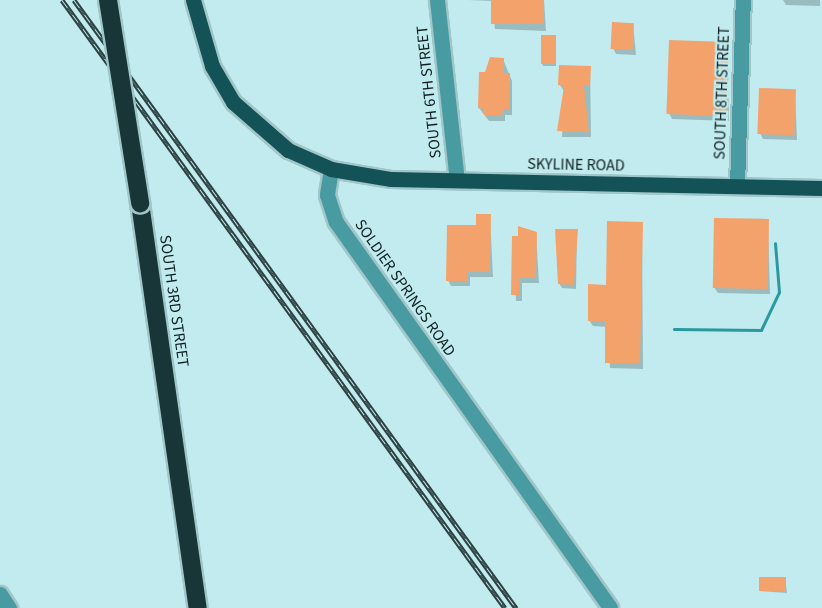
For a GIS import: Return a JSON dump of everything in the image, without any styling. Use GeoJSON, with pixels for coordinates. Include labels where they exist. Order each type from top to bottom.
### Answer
{"type":"FeatureCollection","features":[{"type":"Feature","properties":{"kind":"highway","name":"SOUTH 3RD STREET"},"geometry":{"type":"LineString","coordinates":[[108,0],[140,203],[198,608]]}},
{"type":"Feature","properties":{"kind":"main road"},"geometry":{"type":"LineString","coordinates":[[194,0],[212,66],[233,102],[288,150],[331,169]]}},
{"type":"Feature","properties":{"kind":"main road","name":"SKYLINE ROAD"},"geometry":{"type":"LineString","coordinates":[[331,169],[457,180],[822,188]]}},
{"type":"Feature","properties":{"kind":"street","name":"SOUTH 6TH STREET"},"geometry":{"type":"LineString","coordinates":[[437,0],[457,180]]}},
{"type":"Feature","properties":{"kind":"street","name":"SOUTH 8TH STREET"},"geometry":{"type":"LineString","coordinates":[[737,186],[742,0]]}},
{"type":"Feature","properties":{"kind":"street","name":"SOLDIER SPRINGS ROAD"},"geometry":{"type":"LineString","coordinates":[[331,169],[327,195],[336,222],[610,608]]}},
{"type":"Feature","properties":{"kind":"street"},"geometry":{"type":"LineString","coordinates":[[0,594],[9,608]]}},
{"type":"Feature","properties":{"kind":"building"},"geometry":{"type":"Polygon","coordinates":[[[491,0],[544,0],[544,24],[491,24],[491,0]]]}},
{"type":"Feature","properties":{"kind":"building"},"geometry":{"type":"Polygon","coordinates":[[[612,22],[634,23],[633,50],[611,49],[612,22]]]}},
{"type":"Feature","properties":{"kind":"building"},"geometry":{"type":"Polygon","coordinates":[[[541,35],[556,35],[556,64],[541,64],[541,35]]]}},
{"type":"Feature","properties":{"kind":"building"},"geometry":{"type":"Polygon","coordinates":[[[669,40],[729,42],[726,116],[666,114],[669,40]]]}},
{"type":"Feature","properties":{"kind":"building"},"geometry":{"type":"Polygon","coordinates":[[[490,57],[504,58],[504,73],[510,73],[509,109],[503,109],[502,115],[484,115],[484,109],[478,108],[479,72],[485,72],[490,57]]]}},
{"type":"Feature","properties":{"kind":"building"},"geometry":{"type":"Polygon","coordinates":[[[559,65],[591,66],[590,86],[584,86],[589,132],[557,131],[564,86],[558,85],[559,65]]]}},
{"type":"Feature","properties":{"kind":"building"},"geometry":{"type":"Polygon","coordinates":[[[759,88],[796,89],[794,135],[757,134],[759,88]]]}},
{"type":"Feature","properties":{"kind":"building"},"geometry":{"type":"Polygon","coordinates":[[[476,214],[491,214],[490,272],[467,271],[467,281],[446,281],[447,225],[476,225],[476,214]]]}},
{"type":"Feature","properties":{"kind":"building"},"geometry":{"type":"Polygon","coordinates":[[[714,218],[769,219],[768,289],[713,288],[714,218]]]}},
{"type":"Feature","properties":{"kind":"building"},"geometry":{"type":"Polygon","coordinates":[[[607,221],[643,222],[640,363],[605,363],[605,321],[588,321],[588,284],[606,285],[607,221]]]}},
{"type":"Feature","properties":{"kind":"building"},"geometry":{"type":"Polygon","coordinates":[[[518,226],[537,232],[536,277],[519,277],[519,295],[511,295],[512,236],[518,236],[518,226]]]}},
{"type":"Feature","properties":{"kind":"building"},"geometry":{"type":"Polygon","coordinates":[[[555,229],[578,229],[574,285],[558,284],[555,229]]]}},
{"type":"Feature","properties":{"kind":"building"},"geometry":{"type":"Polygon","coordinates":[[[759,577],[786,577],[786,591],[759,591],[759,577]]]}},
{"type":"Feature","properties":{"kind":"waterway"},"geometry":{"type":"LineString","coordinates":[[674,329],[761,330],[779,292],[775,243]]}},
{"type":"Feature","properties":{"kind":"railway"},"geometry":{"type":"LineString","coordinates":[[62,0],[505,608]]}},
{"type":"Feature","properties":{"kind":"railway"},"geometry":{"type":"LineString","coordinates":[[74,0],[516,608]]}}]}
